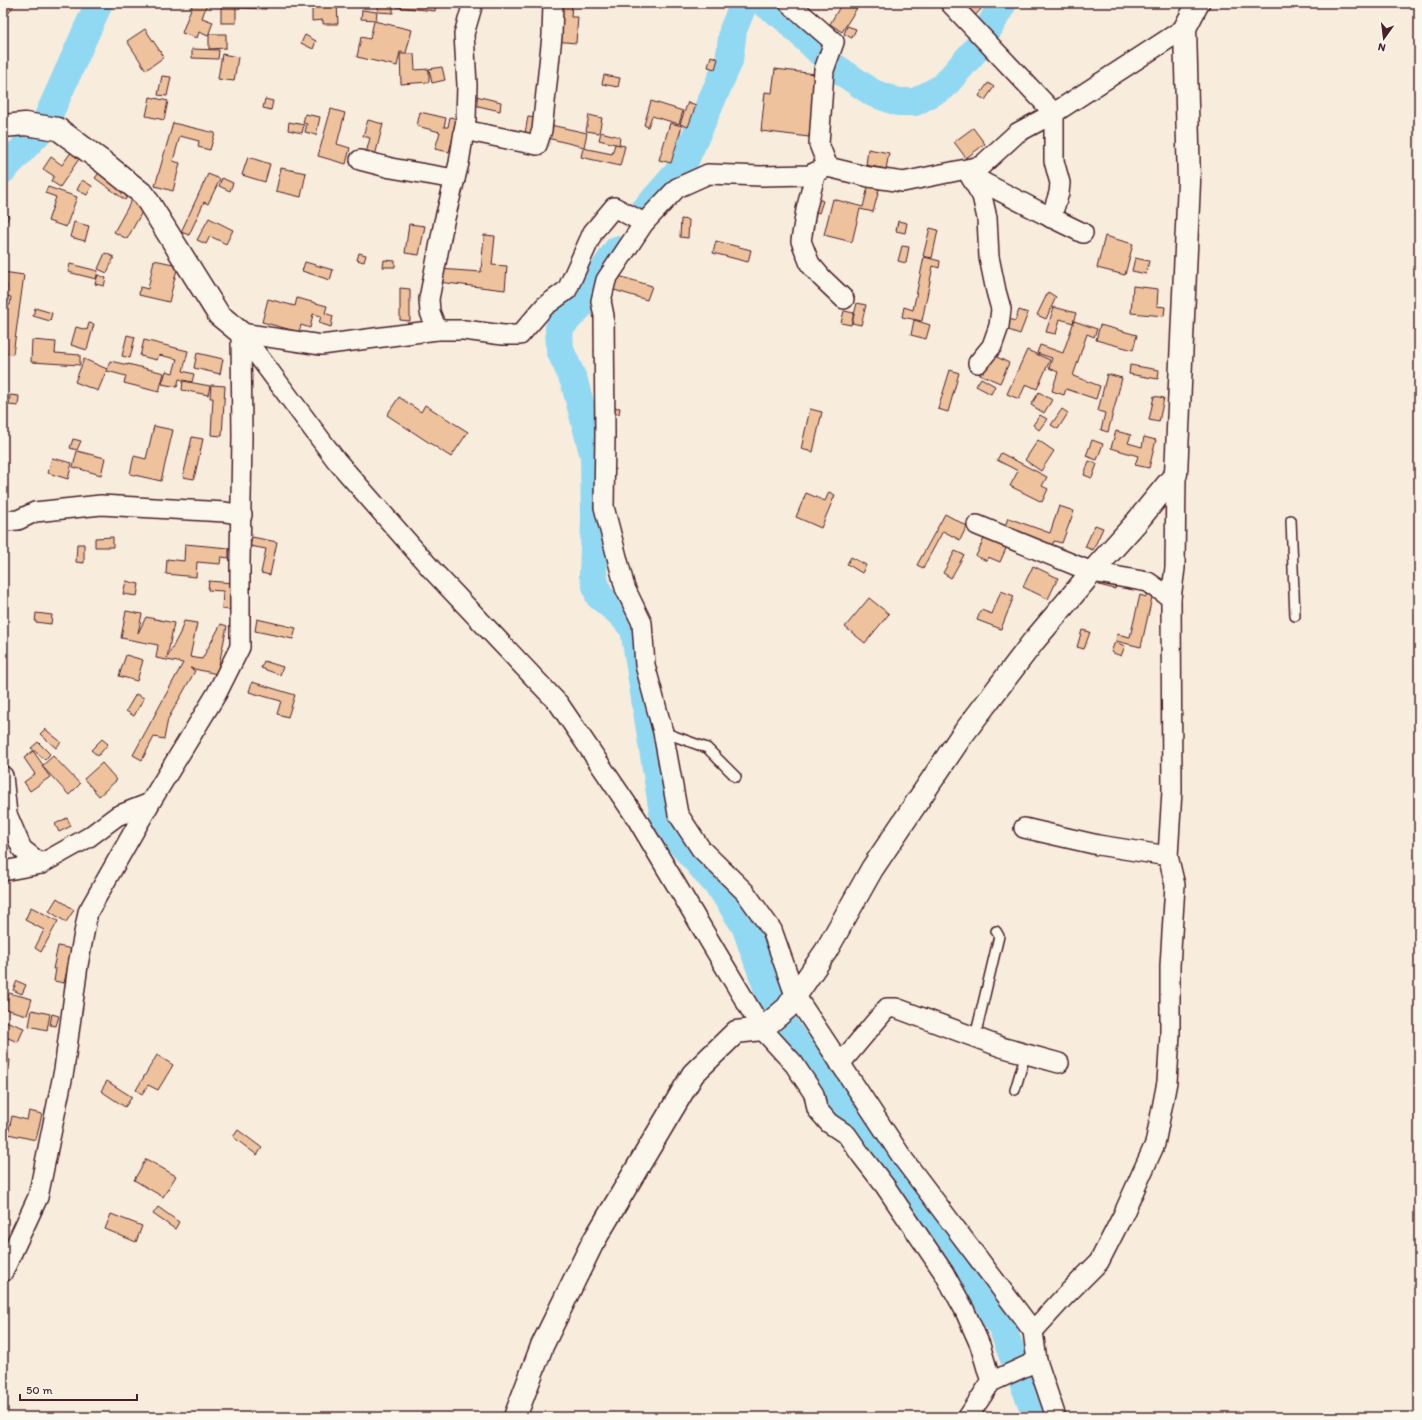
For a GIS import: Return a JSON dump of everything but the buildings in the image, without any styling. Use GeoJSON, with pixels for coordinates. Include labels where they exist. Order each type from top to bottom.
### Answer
{"type":"FeatureCollection","features":[{"type":"Feature","properties":{"kind":"street"},"geometry":{"type":"LineString","coordinates":[[437,330],[430,312],[429,299],[455,179],[466,119],[467,85],[464,34],[473,3]]}},
{"type":"Feature","properties":{"kind":"street"},"geometry":{"type":"LineString","coordinates":[[464,130],[537,145],[542,130],[552,36],[553,3]]}},
{"type":"Feature","properties":{"kind":"street"},"geometry":{"type":"LineString","coordinates":[[789,3],[834,42],[824,70],[819,144],[822,169],[806,210],[801,241],[810,264],[844,299]]}},
{"type":"Feature","properties":{"kind":"street"},"geometry":{"type":"LineString","coordinates":[[950,3],[1054,113],[1054,161],[1060,183],[1059,193],[1051,218]]}},
{"type":"Feature","properties":{"kind":"street"},"geometry":{"type":"LineString","coordinates":[[1033,1331],[1099,1262],[1123,1215],[1155,1144],[1167,1082],[1170,1035],[1170,966],[1175,885],[1168,856],[1172,791],[1171,598],[1175,568],[1176,474],[1189,182],[1185,28],[1198,3]]}},
{"type":"Feature","properties":{"kind":"street"},"geometry":{"type":"LineString","coordinates":[[1056,1417],[1037,1361],[1033,1331],[904,1160],[795,995],[772,930],[745,892],[701,849],[678,814],[663,732],[645,664],[642,624],[625,588],[604,507],[604,316],[600,300],[606,280],[644,223],[677,188],[708,174],[761,176],[809,175],[822,169],[904,182],[966,173],[981,166],[1017,133],[1054,113],[1185,28]]}},
{"type":"Feature","properties":{"kind":"street"},"geometry":{"type":"LineString","coordinates":[[3,126],[25,124],[58,130],[104,162],[144,195],[219,315],[241,333],[336,460],[433,571],[559,704],[638,819],[762,1029],[794,1064],[814,1094],[817,1110],[829,1123],[847,1135],[860,1155],[885,1186],[944,1273],[964,1309],[980,1345],[991,1382]]}},
{"type":"Feature","properties":{"kind":"street"},"geometry":{"type":"LineString","coordinates":[[360,160],[391,168],[455,179]]}},
{"type":"Feature","properties":{"kind":"street"},"geometry":{"type":"LineString","coordinates":[[966,173],[1051,218],[1083,233]]}},
{"type":"Feature","properties":{"kind":"street"},"geometry":{"type":"LineString","coordinates":[[966,173],[982,196],[986,210],[990,257],[1001,309],[992,346],[978,363]]}},
{"type":"Feature","properties":{"kind":"street"},"geometry":{"type":"LineString","coordinates":[[241,333],[321,345],[437,330],[464,330],[503,335],[520,335],[545,306],[567,290],[593,232],[614,207],[644,223]]}},
{"type":"Feature","properties":{"kind":"street"},"geometry":{"type":"LineString","coordinates":[[3,1272],[38,1196],[64,1070],[78,965],[88,912],[150,803],[217,693],[240,647],[240,562],[242,514],[241,333]]}},
{"type":"Feature","properties":{"kind":"street"},"geometry":{"type":"LineString","coordinates":[[515,1417],[542,1346],[592,1244],[693,1074],[736,1032],[762,1029],[787,1008],[826,951],[872,869],[960,738],[1033,642],[1176,474]]}},
{"type":"Feature","properties":{"kind":"street"},"geometry":{"type":"LineString","coordinates":[[3,521],[18,520],[35,512],[101,505],[242,514]]}},
{"type":"Feature","properties":{"kind":"street"},"geometry":{"type":"LineString","coordinates":[[977,525],[1092,572],[1148,582],[1171,598]]}},
{"type":"Feature","properties":{"kind":"street"},"geometry":{"type":"LineString","coordinates":[[3,776],[7,814],[22,849],[41,864]]}},
{"type":"Feature","properties":{"kind":"street"},"geometry":{"type":"LineString","coordinates":[[3,871],[41,864],[89,837],[118,816],[150,803]]}},
{"type":"Feature","properties":{"kind":"street"},"geometry":{"type":"LineString","coordinates":[[1024,828],[1098,845],[1168,856]]}},
{"type":"Feature","properties":{"kind":"street"},"geometry":{"type":"LineString","coordinates":[[840,1064],[887,1008],[896,1008],[1001,1047],[1059,1063]]}},
{"type":"Feature","properties":{"kind":"street"},"geometry":{"type":"LineString","coordinates":[[968,1417],[991,1382],[1037,1361]]}},
{"type":"Feature","properties":{"kind":"lane"},"geometry":{"type":"LineString","coordinates":[[1290,520],[1295,616]]}},
{"type":"Feature","properties":{"kind":"lane"},"geometry":{"type":"LineString","coordinates":[[663,732],[707,748],[736,777]]}},
{"type":"Feature","properties":{"kind":"lane"},"geometry":{"type":"LineString","coordinates":[[975,1037],[999,936],[996,931]]}},
{"type":"Feature","properties":{"kind":"lane"},"geometry":{"type":"LineString","coordinates":[[1015,1090],[1026,1053]]}},
{"type":"Feature","properties":{"kind":"waterway"},"geometry":{"type":"LineString","coordinates":[[3,170],[37,134],[47,119],[99,3]]}},
{"type":"Feature","properties":{"kind":"waterway"},"geometry":{"type":"LineString","coordinates":[[644,211],[681,169],[729,61],[733,30],[744,3]]}},
{"type":"Feature","properties":{"kind":"waterway"},"geometry":{"type":"LineString","coordinates":[[764,3],[784,17],[832,65],[873,93],[898,102],[915,102],[943,87],[978,47],[1003,3]]}},
{"type":"Feature","properties":{"kind":"waterway"},"geometry":{"type":"LineString","coordinates":[[617,250],[580,306],[559,328],[560,350],[574,381],[594,456],[595,520],[593,575],[599,596],[621,614],[634,629],[665,825],[722,890],[745,926],[776,1012]]}},
{"type":"Feature","properties":{"kind":"waterway"},"geometry":{"type":"LineString","coordinates":[[782,1023],[1002,1327],[1016,1364]]}},
{"type":"Feature","properties":{"kind":"waterway"},"geometry":{"type":"LineString","coordinates":[[1020,1374],[1037,1417]]}}]}
